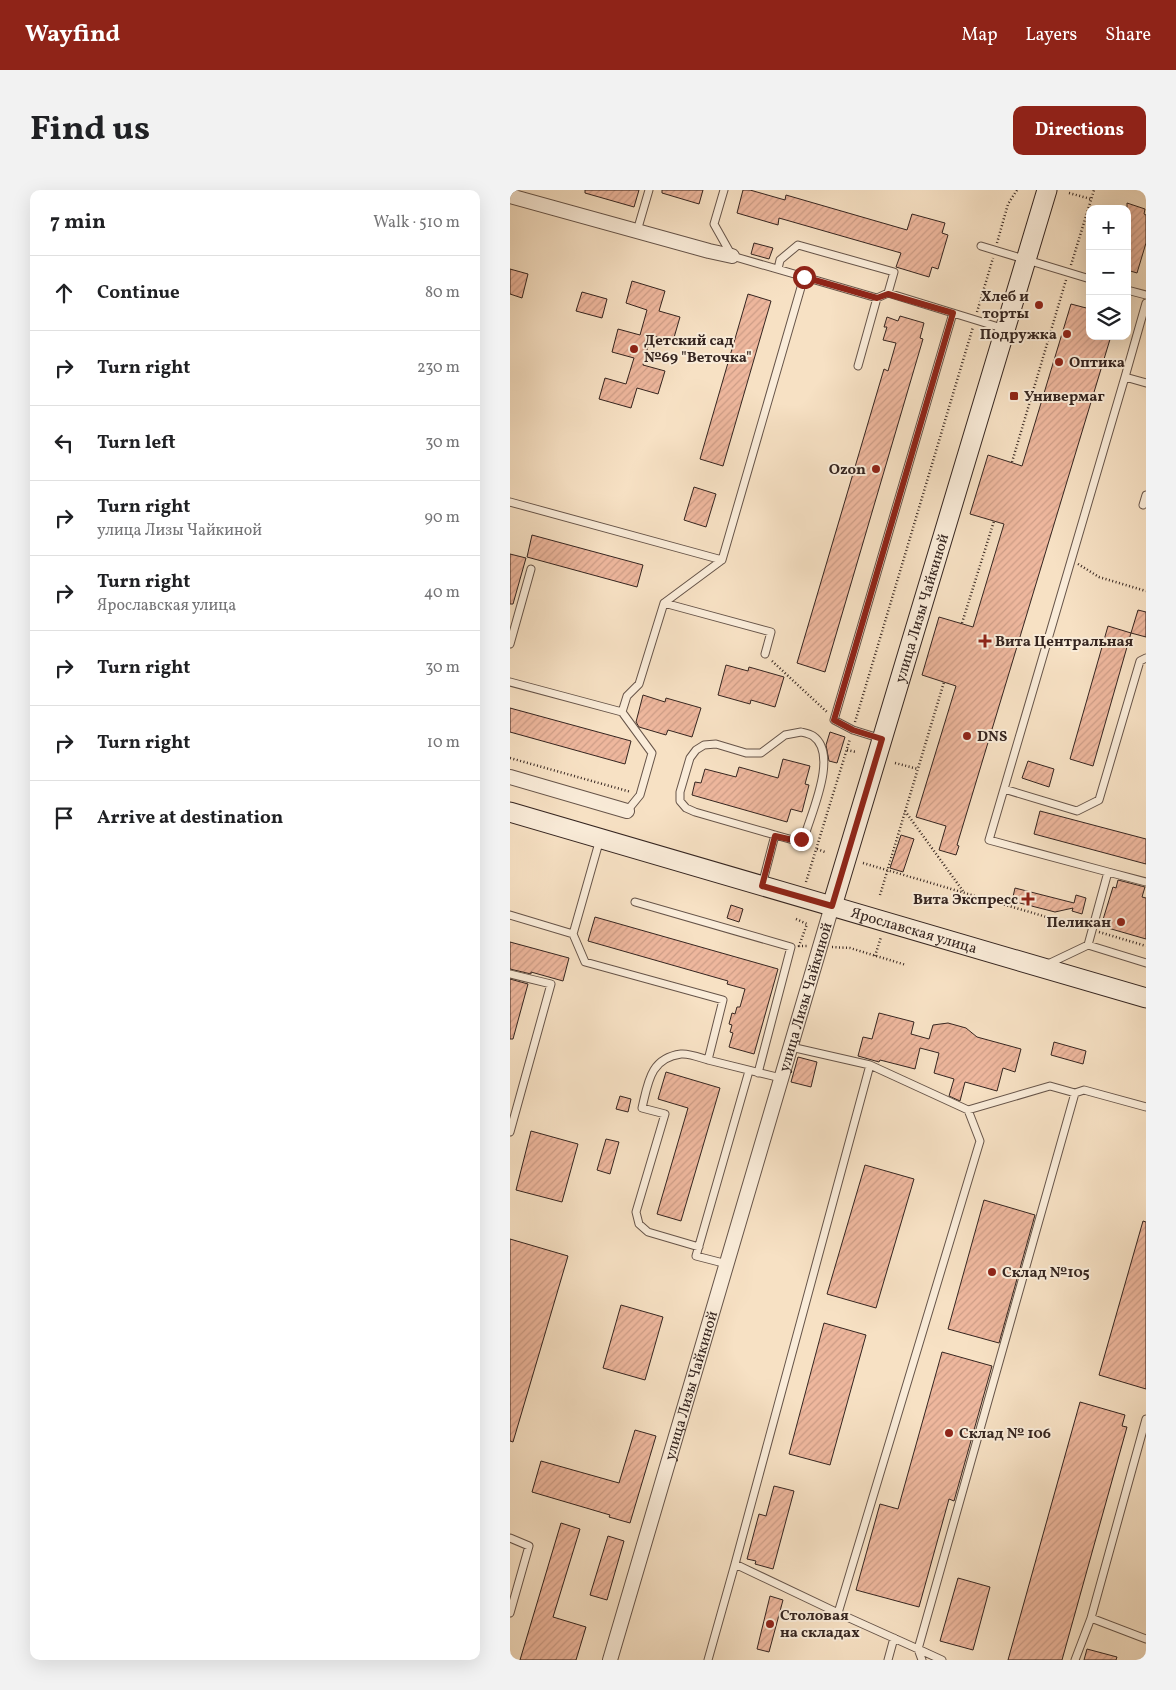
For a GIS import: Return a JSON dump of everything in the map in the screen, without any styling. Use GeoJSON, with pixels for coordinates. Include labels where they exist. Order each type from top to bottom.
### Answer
{"type":"FeatureCollection","features":[{"type":"Feature","properties":{"kind":"main road","name":"улица Лизы Чайкиной"},"geometry":{"type":"LineString","coordinates":[[832,906],[1047,190]]}},
{"type":"Feature","properties":{"kind":"main road","name":"Ярославская улица"},"geometry":{"type":"LineString","coordinates":[[510,812],[1146,998]]}},
{"type":"Feature","properties":{"kind":"street"},"geometry":{"type":"LineString","coordinates":[[510,196],[732,256]]}},
{"type":"Feature","properties":{"kind":"street"},"geometry":{"type":"LineString","coordinates":[[510,776],[627,810]]}},
{"type":"Feature","properties":{"kind":"street","name":"улица Лизы Чайкиной"},"geometry":{"type":"LineString","coordinates":[[610,1660],[832,906]]}},
{"type":"Feature","properties":{"kind":"lane"},"geometry":{"type":"LineString","coordinates":[[637,231],[649,190]]}},
{"type":"Feature","properties":{"kind":"lane"},"geometry":{"type":"LineString","coordinates":[[724,190],[714,224],[732,256],[877,298],[888,294],[1006,329]]}},
{"type":"Feature","properties":{"kind":"lane"},"geometry":{"type":"LineString","coordinates":[[778,269],[780,260],[798,245],[894,272],[888,294]]}},
{"type":"Feature","properties":{"kind":"lane"},"geometry":{"type":"LineString","coordinates":[[981,246],[1086,278]]}},
{"type":"Feature","properties":{"kind":"lane"},"geometry":{"type":"LineString","coordinates":[[622,712],[628,696],[639,684],[664,603],[722,560],[804,277]]}},
{"type":"Feature","properties":{"kind":"lane"},"geometry":{"type":"LineString","coordinates":[[1131,291],[1146,295]]}},
{"type":"Feature","properties":{"kind":"lane"},"geometry":{"type":"LineString","coordinates":[[858,366],[877,298]]}},
{"type":"Feature","properties":{"kind":"lane"},"geometry":{"type":"LineString","coordinates":[[1146,303],[989,840],[1146,882]]}},
{"type":"Feature","properties":{"kind":"lane"},"geometry":{"type":"LineString","coordinates":[[882,739],[853,730],[834,720],[953,313]]}},
{"type":"Feature","properties":{"kind":"lane"},"geometry":{"type":"LineString","coordinates":[[1125,377],[1146,383]]}},
{"type":"Feature","properties":{"kind":"lane"},"geometry":{"type":"LineString","coordinates":[[1143,505],[1146,495]]}},
{"type":"Feature","properties":{"kind":"lane"},"geometry":{"type":"LineString","coordinates":[[510,502],[722,560]]}},
{"type":"Feature","properties":{"kind":"lane"},"geometry":{"type":"LineString","coordinates":[[510,644],[531,569]]}},
{"type":"Feature","properties":{"kind":"lane"},"geometry":{"type":"LineString","coordinates":[[664,603],[771,632],[765,654]]}},
{"type":"Feature","properties":{"kind":"lane"},"geometry":{"type":"LineString","coordinates":[[1004,790],[1077,811],[1099,800],[1140,661],[1146,658]]}},
{"type":"Feature","properties":{"kind":"lane"},"geometry":{"type":"LineString","coordinates":[[510,682],[622,712],[652,753],[640,795],[627,810]]}},
{"type":"Feature","properties":{"kind":"lane"},"geometry":{"type":"LineString","coordinates":[[801,732],[812,735],[819,742],[824,756],[823,776],[806,832],[801,839],[793,840],[775,836],[686,808],[680,801],[680,792],[690,758],[696,750],[704,744],[716,744],[746,753],[761,752],[785,735],[801,732]]}},
{"type":"Feature","properties":{"kind":"lane"},"geometry":{"type":"LineString","coordinates":[[762,886],[775,836]]}},
{"type":"Feature","properties":{"kind":"lane"},"geometry":{"type":"LineString","coordinates":[[600,839],[573,934],[585,962],[723,1000],[708,1060]]}},
{"type":"Feature","properties":{"kind":"lane"},"geometry":{"type":"LineString","coordinates":[[1088,946],[1108,872]]}},
{"type":"Feature","properties":{"kind":"lane"},"geometry":{"type":"LineString","coordinates":[[635,902],[791,948],[758,1073]]}},
{"type":"Feature","properties":{"kind":"lane"},"geometry":{"type":"LineString","coordinates":[[510,915],[573,934]]}},
{"type":"Feature","properties":{"kind":"lane"},"geometry":{"type":"LineString","coordinates":[[1041,968],[1088,946],[1146,963]]}},
{"type":"Feature","properties":{"kind":"lane"},"geometry":{"type":"LineString","coordinates":[[510,974],[551,984],[510,1132]]}},
{"type":"Feature","properties":{"kind":"lane"},"geometry":{"type":"LineString","coordinates":[[791,1047],[870,1065],[968,1110],[1050,1086],[1075,1092],[1084,1090],[1146,1108]]}},
{"type":"Feature","properties":{"kind":"lane"},"geometry":{"type":"LineString","coordinates":[[699,1247],[648,1232],[639,1224],[636,1212],[665,1114],[642,1108],[651,1073],[663,1060],[682,1054],[781,1078]]}},
{"type":"Feature","properties":{"kind":"lane"},"geometry":{"type":"LineString","coordinates":[[708,1660],[870,1065]]}},
{"type":"Feature","properties":{"kind":"lane"},"geometry":{"type":"LineString","coordinates":[[727,1264],[696,1256],[750,1071]]}},
{"type":"Feature","properties":{"kind":"lane"},"geometry":{"type":"LineString","coordinates":[[922,1660],[918,1648],[1075,1092]]}},
{"type":"Feature","properties":{"kind":"lane"},"geometry":{"type":"LineString","coordinates":[[838,1613],[980,1141],[968,1110]]}},
{"type":"Feature","properties":{"kind":"lane"},"geometry":{"type":"LineString","coordinates":[[1075,1660],[1091,1618],[1146,1419]]}},
{"type":"Feature","properties":{"kind":"lane"},"geometry":{"type":"LineString","coordinates":[[510,1538],[529,1546],[510,1613]]}},
{"type":"Feature","properties":{"kind":"lane"},"geometry":{"type":"LineString","coordinates":[[735,1564],[942,1660]]}},
{"type":"Feature","properties":{"kind":"lane"},"geometry":{"type":"LineString","coordinates":[[1091,1618],[1146,1639]]}},
{"type":"Feature","properties":{"kind":"lane"},"geometry":{"type":"LineString","coordinates":[[888,1660],[894,1638]]}},
{"type":"Feature","properties":{"kind":"path"},"geometry":{"type":"LineString","coordinates":[[806,884],[1008,204],[1017,190]]}},
{"type":"Feature","properties":{"kind":"path"},"geometry":{"type":"LineString","coordinates":[[1012,462],[1094,190]]}},
{"type":"Feature","properties":{"kind":"path"},"geometry":{"type":"LineString","coordinates":[[1069,193],[1091,200]]}},
{"type":"Feature","properties":{"kind":"path"},"geometry":{"type":"LineString","coordinates":[[962,623],[994,521]]}},
{"type":"Feature","properties":{"kind":"path"},"geometry":{"type":"LineString","coordinates":[[1072,560],[1099,577],[1146,590]]}},
{"type":"Feature","properties":{"kind":"path"},"geometry":{"type":"LineString","coordinates":[[765,654],[834,720]]}},
{"type":"Feature","properties":{"kind":"path"},"geometry":{"type":"LineString","coordinates":[[880,895],[944,682]]}},
{"type":"Feature","properties":{"kind":"path"},"geometry":{"type":"LineString","coordinates":[[847,750],[856,752]]}},
{"type":"Feature","properties":{"kind":"path"},"geometry":{"type":"LineString","coordinates":[[510,758],[640,795]]}},
{"type":"Feature","properties":{"kind":"path"},"geometry":{"type":"LineString","coordinates":[[895,763],[918,769]]}},
{"type":"Feature","properties":{"kind":"path"},"geometry":{"type":"LineString","coordinates":[[905,811],[963,893]]}},
{"type":"Feature","properties":{"kind":"path"},"geometry":{"type":"LineString","coordinates":[[816,849],[825,852]]}},
{"type":"Feature","properties":{"kind":"path"},"geometry":{"type":"LineString","coordinates":[[863,863],[1146,946]]}},
{"type":"Feature","properties":{"kind":"path"},"geometry":{"type":"LineString","coordinates":[[796,918],[807,924],[799,946],[850,948],[906,965]]}},
{"type":"Feature","properties":{"kind":"path"},"geometry":{"type":"LineString","coordinates":[[875,956],[881,937]]}},
{"type":"Feature","properties":{"kind":"building"},"geometry":{"type":"Polygon","coordinates":[[[585,190],[639,190],[634,207],[585,193],[585,190]]]}},
{"type":"Feature","properties":{"kind":"building"},"geometry":{"type":"Polygon","coordinates":[[[662,190],[703,190],[699,204],[662,193],[662,190]]]}},
{"type":"Feature","properties":{"kind":"building"},"geometry":{"type":"Polygon","coordinates":[[[743,190],[750,190],[785,200],[786,195],[907,230],[912,214],[945,223],[942,233],[948,235],[938,269],[932,267],[929,277],[896,267],[901,253],[779,218],[778,225],[737,213],[743,190]]]}},
{"type":"Feature","properties":{"kind":"building"},"geometry":{"type":"Polygon","coordinates":[[[1127,203],[1145,209],[1144,214],[1146,215],[1146,243],[1137,273],[1131,271],[1131,205],[1127,205],[1127,203]]]}},
{"type":"Feature","properties":{"kind":"building"},"geometry":{"type":"Polygon","coordinates":[[[754,243],[773,248],[769,259],[751,254],[754,243]]]}},
{"type":"Feature","properties":{"kind":"building"},"geometry":{"type":"Polygon","coordinates":[[[510,269],[528,274],[522,298],[510,294],[510,269]]]}},
{"type":"Feature","properties":{"kind":"building"},"geometry":{"type":"Polygon","coordinates":[[[632,281],[665,291],[659,311],[680,317],[673,341],[651,335],[643,365],[665,371],[658,394],[637,388],[631,408],[599,399],[605,378],[626,384],[634,358],[612,352],[618,329],[640,335],[647,310],[626,303],[632,281]]]}},
{"type":"Feature","properties":{"kind":"building"},"geometry":{"type":"Polygon","coordinates":[[[582,292],[607,299],[602,318],[576,311],[582,292]]]}},
{"type":"Feature","properties":{"kind":"building"},"geometry":{"type":"Polygon","coordinates":[[[748,294],[771,301],[723,466],[700,459],[748,294]]]}},
{"type":"Feature","properties":{"kind":"building"},"geometry":{"type":"Polygon","coordinates":[[[1071,304],[1086,308],[1086,340],[1110,340],[957,845],[959,846],[956,855],[939,850],[946,826],[916,817],[956,686],[922,675],[939,617],[973,627],[1004,524],[970,514],[988,455],[1022,466],[1071,304]]]}},
{"type":"Feature","properties":{"kind":"building"},"geometry":{"type":"Polygon","coordinates":[[[900,316],[924,323],[920,338],[923,339],[825,672],[797,663],[884,369],[888,371],[896,343],[883,340],[887,327],[884,327],[887,317],[898,321],[900,316]]]}},
{"type":"Feature","properties":{"kind":"building"},"geometry":{"type":"Polygon","coordinates":[[[694,487],[716,494],[706,527],[684,520],[694,487]]]}},
{"type":"Feature","properties":{"kind":"building"},"geometry":{"type":"Polygon","coordinates":[[[532,535],[643,565],[637,587],[527,557],[532,535]]]}},
{"type":"Feature","properties":{"kind":"building"},"geometry":{"type":"Polygon","coordinates":[[[510,554],[526,558],[513,604],[510,604],[510,554]]]}},
{"type":"Feature","properties":{"kind":"building"},"geometry":{"type":"Polygon","coordinates":[[[1138,610],[1146,612],[1146,637],[1131,633],[1138,610]]]}},
{"type":"Feature","properties":{"kind":"building"},"geometry":{"type":"Polygon","coordinates":[[[1108,626],[1131,633],[1093,766],[1070,759],[1108,626]]]}},
{"type":"Feature","properties":{"kind":"building"},"geometry":{"type":"Polygon","coordinates":[[[726,665],[748,671],[749,667],[784,677],[775,707],[751,700],[750,704],[718,695],[726,665]]]}},
{"type":"Feature","properties":{"kind":"building"},"geometry":{"type":"Polygon","coordinates":[[[643,695],[665,702],[666,698],[701,708],[692,737],[668,730],[666,735],[639,727],[636,722],[643,695]]]}},
{"type":"Feature","properties":{"kind":"building"},"geometry":{"type":"Polygon","coordinates":[[[510,708],[631,741],[625,764],[510,732],[510,708]]]}},
{"type":"Feature","properties":{"kind":"building"},"geometry":{"type":"Polygon","coordinates":[[[830,732],[845,737],[837,763],[829,761],[826,745],[830,732]]]}},
{"type":"Feature","properties":{"kind":"building"},"geometry":{"type":"Polygon","coordinates":[[[783,759],[810,766],[805,784],[809,785],[802,812],[791,809],[787,822],[692,795],[695,782],[701,783],[705,769],[736,777],[739,767],[778,778],[783,759]]]}},
{"type":"Feature","properties":{"kind":"building"},"geometry":{"type":"Polygon","coordinates":[[[1028,761],[1054,769],[1049,787],[1022,778],[1028,761]]]}},
{"type":"Feature","properties":{"kind":"building"},"geometry":{"type":"Polygon","coordinates":[[[1040,811],[1146,839],[1146,864],[1034,834],[1040,811]]]}},
{"type":"Feature","properties":{"kind":"building"},"geometry":{"type":"Polygon","coordinates":[[[901,835],[914,839],[903,872],[890,868],[901,835]]]}},
{"type":"Feature","properties":{"kind":"building"},"geometry":{"type":"Polygon","coordinates":[[[1118,880],[1145,887],[1142,897],[1146,898],[1146,939],[1101,926],[1113,887],[1116,888],[1118,880]]]}},
{"type":"Feature","properties":{"kind":"building"},"geometry":{"type":"Polygon","coordinates":[[[1015,888],[1074,903],[1076,895],[1086,898],[1082,914],[1072,911],[1073,908],[1055,912],[1012,901],[1015,888]]]}},
{"type":"Feature","properties":{"kind":"building"},"geometry":{"type":"Polygon","coordinates":[[[731,905],[743,909],[739,922],[727,918],[731,905]]]}},
{"type":"Feature","properties":{"kind":"building"},"geometry":{"type":"Polygon","coordinates":[[[595,917],[778,969],[754,1054],[729,1047],[733,1033],[730,1032],[732,1025],[729,1024],[732,1013],[735,1014],[737,1007],[740,1007],[745,989],[727,984],[728,981],[588,941],[595,917]]]}},
{"type":"Feature","properties":{"kind":"building"},"geometry":{"type":"Polygon","coordinates":[[[510,942],[569,958],[563,981],[531,972],[531,974],[510,969],[510,942]]]}},
{"type":"Feature","properties":{"kind":"building"},"geometry":{"type":"Polygon","coordinates":[[[510,979],[528,984],[513,1039],[510,1039],[510,979]]]}},
{"type":"Feature","properties":{"kind":"building"},"geometry":{"type":"Polygon","coordinates":[[[879,1013],[914,1022],[911,1034],[929,1039],[933,1025],[948,1023],[966,1028],[977,1037],[1021,1049],[1015,1072],[1003,1068],[997,1091],[965,1082],[960,1101],[949,1096],[954,1079],[934,1073],[939,1053],[920,1048],[915,1069],[858,1056],[863,1037],[872,1039],[879,1013]]]}},
{"type":"Feature","properties":{"kind":"building"},"geometry":{"type":"Polygon","coordinates":[[[1054,1042],[1086,1051],[1083,1064],[1051,1055],[1054,1042]]]}},
{"type":"Feature","properties":{"kind":"building"},"geometry":{"type":"Polygon","coordinates":[[[798,1057],[817,1062],[811,1087],[791,1082],[798,1057]]]}},
{"type":"Feature","properties":{"kind":"building"},"geometry":{"type":"Polygon","coordinates":[[[666,1072],[720,1088],[681,1221],[657,1214],[688,1108],[658,1099],[666,1072]]]}},
{"type":"Feature","properties":{"kind":"building"},"geometry":{"type":"Polygon","coordinates":[[[620,1096],[631,1099],[628,1112],[616,1109],[620,1096]]]}},
{"type":"Feature","properties":{"kind":"building"},"geometry":{"type":"Polygon","coordinates":[[[531,1131],[578,1144],[562,1202],[516,1190],[531,1131]]]}},
{"type":"Feature","properties":{"kind":"building"},"geometry":{"type":"Polygon","coordinates":[[[606,1139],[619,1142],[610,1174],[597,1170],[606,1139]]]}},
{"type":"Feature","properties":{"kind":"building"},"geometry":{"type":"Polygon","coordinates":[[[865,1165],[914,1179],[876,1308],[827,1294],[865,1165]]]}},
{"type":"Feature","properties":{"kind":"building","name":"Склад №105"},"geometry":{"type":"Polygon","coordinates":[[[984,1200],[1035,1215],[999,1343],[948,1329],[984,1200]]]}},
{"type":"Feature","properties":{"kind":"building"},"geometry":{"type":"Polygon","coordinates":[[[1143,1221],[1146,1222],[1146,1389],[1099,1375],[1143,1221]]]}},
{"type":"Feature","properties":{"kind":"building"},"geometry":{"type":"Polygon","coordinates":[[[510,1239],[568,1256],[513,1442],[510,1441],[510,1239]]]}},
{"type":"Feature","properties":{"kind":"building"},"geometry":{"type":"Polygon","coordinates":[[[621,1305],[663,1317],[645,1380],[603,1368],[621,1305]]]}},
{"type":"Feature","properties":{"kind":"building"},"geometry":{"type":"Polygon","coordinates":[[[824,1323],[866,1335],[830,1465],[789,1454],[824,1323]]]}},
{"type":"Feature","properties":{"kind":"building","name":"Склад № 106"},"geometry":{"type":"Polygon","coordinates":[[[942,1352],[992,1366],[954,1501],[949,1499],[919,1607],[856,1590],[880,1504],[898,1509],[942,1352]]]}},
{"type":"Feature","properties":{"kind":"building"},"geometry":{"type":"Polygon","coordinates":[[[1080,1402],[1125,1415],[1122,1426],[1127,1427],[1062,1660],[1008,1660],[1080,1402]]]}},
{"type":"Feature","properties":{"kind":"building"},"geometry":{"type":"Polygon","coordinates":[[[635,1430],[656,1436],[630,1523],[609,1517],[610,1515],[532,1492],[541,1461],[619,1483],[635,1430]]]}},
{"type":"Feature","properties":{"kind":"building"},"geometry":{"type":"Polygon","coordinates":[[[774,1486],[794,1491],[773,1569],[755,1564],[756,1561],[747,1559],[759,1514],[766,1516],[774,1486]]]}},
{"type":"Feature","properties":{"kind":"building"},"geometry":{"type":"Polygon","coordinates":[[[561,1523],[580,1529],[553,1617],[586,1627],[576,1660],[520,1660],[561,1523]]]}},
{"type":"Feature","properties":{"kind":"building"},"geometry":{"type":"Polygon","coordinates":[[[608,1536],[624,1541],[607,1600],[590,1595],[608,1536]]]}},
{"type":"Feature","properties":{"kind":"building"},"geometry":{"type":"Polygon","coordinates":[[[958,1578],[990,1587],[973,1650],[940,1641],[958,1578]]]}},
{"type":"Feature","properties":{"kind":"building","name":"Столовая на складах"},"geometry":{"type":"Polygon","coordinates":[[[770,1596],[783,1600],[769,1652],[757,1649],[770,1596]]]}},
{"type":"Feature","properties":{"kind":"building"},"geometry":{"type":"Polygon","coordinates":[[[1087,1649],[1117,1657],[1116,1660],[1084,1660],[1087,1649]]]}},
{"type":"Feature","properties":{"kind":"place","name":"Хлеб и торты"},"geometry":{"type":"Point","coordinates":[1039,305]}},
{"type":"Feature","properties":{"kind":"place","name":"Подружка"},"geometry":{"type":"Point","coordinates":[1067,334]}},
{"type":"Feature","properties":{"kind":"place","name":"Детский сад №69 \"Веточка\""},"geometry":{"type":"Point","coordinates":[634,349]}},
{"type":"Feature","properties":{"kind":"place","name":"Оптика"},"geometry":{"type":"Point","coordinates":[1059,362]}},
{"type":"Feature","properties":{"kind":"place","name":"Универмаг"},"geometry":{"type":"Point","coordinates":[1014,396]}},
{"type":"Feature","properties":{"kind":"place","name":"Ozon"},"geometry":{"type":"Point","coordinates":[876,469]}},
{"type":"Feature","properties":{"kind":"place","name":"Вита Центральная"},"geometry":{"type":"Point","coordinates":[985,641]}},
{"type":"Feature","properties":{"kind":"place","name":"DNS"},"geometry":{"type":"Point","coordinates":[967,736]}},
{"type":"Feature","properties":{"kind":"place","name":"Вита Экспресс"},"geometry":{"type":"Point","coordinates":[1028,899]}},
{"type":"Feature","properties":{"kind":"place","name":"Пеликан"},"geometry":{"type":"Point","coordinates":[1121,922]}},
{"type":"Feature","properties":{"kind":"place","name":"Склад №105"},"geometry":{"type":"Point","coordinates":[992,1272]}},
{"type":"Feature","properties":{"kind":"place","name":"Склад № 106"},"geometry":{"type":"Point","coordinates":[949,1433]}},
{"type":"Feature","properties":{"kind":"place","name":"Столовая на складах"},"geometry":{"type":"Point","coordinates":[770,1624]}},
{"type":"Feature","properties":{"kind":"route"},"geometry":{"type":"LineString","coordinates":[[801,839],[793,840],[775,836],[762,886],[832,906],[882,739],[853,730],[834,720],[953,313],[888,294],[877,298],[804,277]]}}]}
